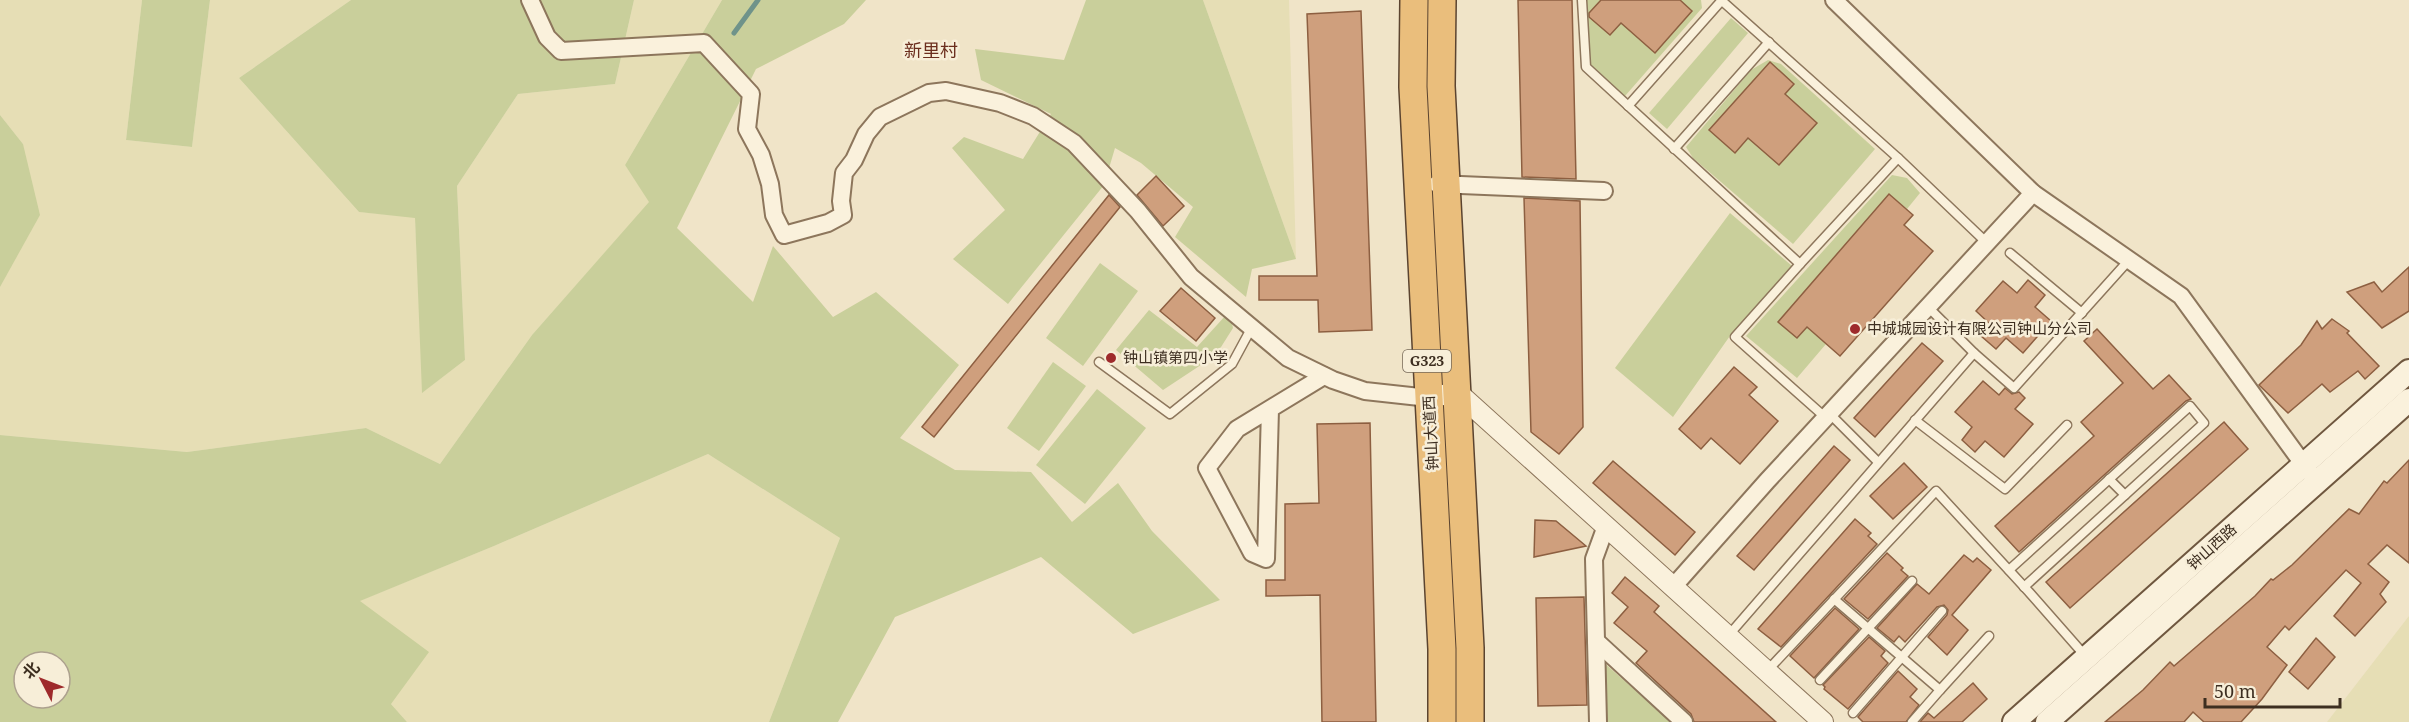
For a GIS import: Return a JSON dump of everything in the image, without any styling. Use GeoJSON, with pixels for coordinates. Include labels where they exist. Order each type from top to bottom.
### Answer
{"type":"FeatureCollection","features":[{"type":"Feature","properties":{"kind":"highway","name":"钟山大道西"},"geometry":{"type":"LineString","coordinates":[[1414,0],[1413,87],[1442,649],[1442,722]]}},
{"type":"Feature","properties":{"kind":"highway","name":"钟山大道西"},"geometry":{"type":"LineString","coordinates":[[1442,0],[1442,86],[1470,648],[1470,722]]}},
{"type":"Feature","properties":{"kind":"main road","name":"钟山西路"},"geometry":{"type":"LineString","coordinates":[[2014,722],[2045,717],[2093,667],[2310,474],[2409,371]]}},
{"type":"Feature","properties":{"kind":"main road","name":"钟山西路"},"geometry":{"type":"LineString","coordinates":[[2310,474],[2409,400]]}},
{"type":"Feature","properties":{"kind":"street"},"geometry":{"type":"LineString","coordinates":[[530,0],[547,37],[561,51],[704,43],[751,94],[747,129],[761,155],[770,184],[774,215],[784,235],[828,224],[843,215],[841,201],[844,172],[854,159],[866,134],[880,117],[929,93],[946,91],[1000,103],[1033,116],[1074,143],[1138,211],[1191,277],[1288,358],[1324,376],[1365,391],[1429,398],[1457,392],[1823,722]]}},
{"type":"Feature","properties":{"kind":"street"},"geometry":{"type":"LineString","coordinates":[[1834,0],[2033,193],[2181,296],[2310,474]]}},
{"type":"Feature","properties":{"kind":"street"},"geometry":{"type":"LineString","coordinates":[[1418,183],[1604,191]]}},
{"type":"Feature","properties":{"kind":"street"},"geometry":{"type":"LineString","coordinates":[[1673,587],[2033,193]]}},
{"type":"Feature","properties":{"kind":"street"},"geometry":{"type":"LineString","coordinates":[[1270,409],[1266,559],[1252,553],[1207,468],[1237,429],[1324,376]]}},
{"type":"Feature","properties":{"kind":"street"},"geometry":{"type":"LineString","coordinates":[[1598,722],[1594,559],[1606,526]]}},
{"type":"Feature","properties":{"kind":"street"},"geometry":{"type":"LineString","coordinates":[[1596,641],[1684,722]]}},
{"type":"Feature","properties":{"kind":"lane"},"geometry":{"type":"LineString","coordinates":[[1582,0],[1586,67],[1800,264]]}},
{"type":"Feature","properties":{"kind":"lane"},"geometry":{"type":"LineString","coordinates":[[1628,106],[1721,0],[1898,158],[1987,243]]}},
{"type":"Feature","properties":{"kind":"lane"},"geometry":{"type":"LineString","coordinates":[[1674,149],[1768,42]]}},
{"type":"Feature","properties":{"kind":"lane"},"geometry":{"type":"LineString","coordinates":[[1878,462],[1735,337],[1898,158]]}},
{"type":"Feature","properties":{"kind":"lane"},"geometry":{"type":"LineString","coordinates":[[2010,253],[2082,313]]}},
{"type":"Feature","properties":{"kind":"lane"},"geometry":{"type":"LineString","coordinates":[[1928,307],[1974,353],[2014,388],[2129,260]]}},
{"type":"Feature","properties":{"kind":"lane"},"geometry":{"type":"LineString","coordinates":[[1100,362],[1170,414],[1232,364],[1252,327]]}},
{"type":"Feature","properties":{"kind":"lane"},"geometry":{"type":"LineString","coordinates":[[1728,636],[1974,353]]}},
{"type":"Feature","properties":{"kind":"lane"},"geometry":{"type":"LineString","coordinates":[[2009,570],[2190,406],[2204,423],[2024,586]]}},
{"type":"Feature","properties":{"kind":"lane"},"geometry":{"type":"LineString","coordinates":[[1916,420],[2005,489],[2067,424]]}},
{"type":"Feature","properties":{"kind":"lane"},"geometry":{"type":"LineString","coordinates":[[2109,479],[2125,495]]}},
{"type":"Feature","properties":{"kind":"lane"},"geometry":{"type":"LineString","coordinates":[[1767,671],[1936,492],[2024,586],[2093,667]]}},
{"type":"Feature","properties":{"kind":"lane"},"geometry":{"type":"LineString","coordinates":[[1820,680],[1912,581]]}},
{"type":"Feature","properties":{"kind":"lane"},"geometry":{"type":"LineString","coordinates":[[1834,599],[1941,690]]}},
{"type":"Feature","properties":{"kind":"lane"},"geometry":{"type":"LineString","coordinates":[[1853,714],[1942,611]]}},
{"type":"Feature","properties":{"kind":"lane"},"geometry":{"type":"LineString","coordinates":[[1912,722],[1989,636]]}},
{"type":"Feature","properties":{"kind":"shaded area"},"geometry":{"type":"Polygon","coordinates":[[[0,0],[142,0],[126,140],[192,147],[210,0],[351,0],[239,78],[359,212],[415,217],[423,392],[465,360],[457,186],[518,94],[615,84],[634,0],[722,0],[625,165],[650,202],[532,335],[440,464],[366,428],[187,452],[0,435],[0,287],[23,144],[0,115],[0,0]]]}},
{"type":"Feature","properties":{"kind":"shaded area"},"geometry":{"type":"Polygon","coordinates":[[[1203,0],[1289,0],[1296,259],[1203,0]]]}},
{"type":"Feature","properties":{"kind":"shaded area"},"geometry":{"type":"Polygon","coordinates":[[[708,454],[840,538],[769,722],[407,722],[391,704],[359,601],[708,454]]]}},
{"type":"Feature","properties":{"kind":"shaded area"},"geometry":{"type":"Polygon","coordinates":[[[2409,616],[2409,722],[2327,722],[2409,616]]]}},
{"type":"Feature","properties":{"kind":"green space"},"geometry":{"type":"Polygon","coordinates":[[[142,0],[210,0],[192,147],[126,140],[142,0]]]}},
{"type":"Feature","properties":{"kind":"green space"},"geometry":{"type":"Polygon","coordinates":[[[351,0],[634,0],[615,84],[518,94],[457,186],[465,360],[422,393],[415,218],[359,212],[239,78],[351,0]]]}},
{"type":"Feature","properties":{"kind":"green space"},"geometry":{"type":"Polygon","coordinates":[[[722,0],[866,0],[844,24],[756,69],[677,228],[753,302],[773,246],[833,317],[876,292],[959,365],[900,438],[955,470],[1031,472],[1072,522],[1118,483],[1152,531],[1220,600],[1133,634],[1041,557],[895,617],[838,722],[769,722],[840,538],[708,454],[360,601],[429,652],[391,704],[407,722],[0,722],[0,435],[187,452],[366,428],[440,464],[532,335],[649,202],[625,165],[722,0]]]}},
{"type":"Feature","properties":{"kind":"green space"},"geometry":{"type":"Polygon","coordinates":[[[1086,0],[1203,0],[1296,259],[1252,269],[1246,297],[1175,237],[1193,207],[1141,163],[1115,148],[1104,185],[1008,304],[953,259],[1005,210],[952,148],[964,137],[1023,159],[1051,114],[981,80],[975,49],[1064,60],[1086,0]]]}},
{"type":"Feature","properties":{"kind":"green space"},"geometry":{"type":"Polygon","coordinates":[[[1586,0],[1701,0],[1702,8],[1625,96],[1589,63],[1586,0]]]}},
{"type":"Feature","properties":{"kind":"green space"},"geometry":{"type":"Polygon","coordinates":[[[1731,18],[1748,33],[1667,129],[1649,113],[1731,18]]]}},
{"type":"Feature","properties":{"kind":"green space"},"geometry":{"type":"Polygon","coordinates":[[[1768,60],[1781,64],[1875,149],[1793,244],[1693,158],[1686,147],[1751,70],[1768,60]]]}},
{"type":"Feature","properties":{"kind":"green space"},"geometry":{"type":"Polygon","coordinates":[[[0,115],[23,144],[40,215],[0,287],[0,115]]]}},
{"type":"Feature","properties":{"kind":"green space"},"geometry":{"type":"Polygon","coordinates":[[[1892,175],[1907,178],[1920,193],[1907,209],[1889,194],[1779,321],[1797,338],[1813,320],[1826,344],[1797,378],[1746,336],[1892,175]]]}},
{"type":"Feature","properties":{"kind":"green space"},"geometry":{"type":"Polygon","coordinates":[[[1730,213],[1792,266],[1732,333],[1673,417],[1615,368],[1730,213]]]}},
{"type":"Feature","properties":{"kind":"green space"},"geometry":{"type":"Polygon","coordinates":[[[1100,263],[1138,291],[1083,366],[1046,338],[1100,263]]]}},
{"type":"Feature","properties":{"kind":"green space"},"geometry":{"type":"Polygon","coordinates":[[[1149,310],[1197,347],[1226,315],[1231,319],[1233,328],[1216,355],[1163,390],[1116,350],[1149,310]]]}},
{"type":"Feature","properties":{"kind":"green space"},"geometry":{"type":"Polygon","coordinates":[[[1053,362],[1086,386],[1039,451],[1007,428],[1053,362]]]}},
{"type":"Feature","properties":{"kind":"green space"},"geometry":{"type":"Polygon","coordinates":[[[1097,389],[1146,428],[1085,504],[1036,465],[1097,389]]]}},
{"type":"Feature","properties":{"kind":"green space"},"geometry":{"type":"Polygon","coordinates":[[[1602,661],[1671,722],[1604,722],[1602,661]]]}},
{"type":"Feature","properties":{"kind":"building"},"geometry":{"type":"Polygon","coordinates":[[[1518,0],[1572,0],[1576,179],[1522,177],[1518,0]]]}},
{"type":"Feature","properties":{"kind":"building"},"geometry":{"type":"Polygon","coordinates":[[[1601,0],[1680,0],[1692,11],[1655,53],[1621,23],[1610,35],[1589,17],[1589,13],[1601,0]]]}},
{"type":"Feature","properties":{"kind":"building"},"geometry":{"type":"Polygon","coordinates":[[[1361,11],[1372,330],[1319,332],[1318,300],[1259,300],[1259,276],[1317,276],[1307,14],[1361,11]]]}},
{"type":"Feature","properties":{"kind":"building"},"geometry":{"type":"Polygon","coordinates":[[[1770,62],[1794,84],[1785,94],[1817,123],[1779,165],[1748,138],[1735,153],[1709,130],[1770,62]]]}},
{"type":"Feature","properties":{"kind":"building"},"geometry":{"type":"Polygon","coordinates":[[[1156,176],[1184,206],[1163,226],[1137,195],[1156,176]]]}},
{"type":"Feature","properties":{"kind":"building"},"geometry":{"type":"Polygon","coordinates":[[[1889,194],[1913,215],[1904,225],[1933,251],[1840,356],[1807,327],[1797,338],[1778,322],[1889,194]]]}},
{"type":"Feature","properties":{"kind":"building"},"geometry":{"type":"Polygon","coordinates":[[[1109,195],[1120,207],[934,437],[922,427],[1109,195]]]}},
{"type":"Feature","properties":{"kind":"building"},"geometry":{"type":"Polygon","coordinates":[[[1524,198],[1580,201],[1583,427],[1559,454],[1531,432],[1524,198]]]}},
{"type":"Feature","properties":{"kind":"building"},"geometry":{"type":"Polygon","coordinates":[[[2409,267],[2409,311],[2382,328],[2347,292],[2374,282],[2382,292],[2409,267]]]}},
{"type":"Feature","properties":{"kind":"building"},"geometry":{"type":"Polygon","coordinates":[[[2028,280],[2045,295],[2035,307],[2051,321],[2023,353],[2006,338],[1996,349],[1981,336],[1991,325],[1976,311],[2003,281],[2017,293],[2028,280]]]}},
{"type":"Feature","properties":{"kind":"building"},"geometry":{"type":"Polygon","coordinates":[[[1181,288],[1215,318],[1196,341],[1160,311],[1181,288]]]}},
{"type":"Feature","properties":{"kind":"building"},"geometry":{"type":"Polygon","coordinates":[[[2332,319],[2349,331],[2347,333],[2379,366],[2365,379],[2358,371],[2330,392],[2322,384],[2288,413],[2259,385],[2301,345],[2317,321],[2322,329],[2332,319]]]}},
{"type":"Feature","properties":{"kind":"building"},"geometry":{"type":"Polygon","coordinates":[[[2097,329],[2153,389],[2169,375],[2191,399],[2186,401],[2019,552],[1995,526],[2094,436],[2081,422],[2123,383],[2084,341],[2097,329]]]}},
{"type":"Feature","properties":{"kind":"building"},"geometry":{"type":"Polygon","coordinates":[[[1922,343],[1943,361],[1875,437],[1854,418],[1922,343]]]}},
{"type":"Feature","properties":{"kind":"building"},"geometry":{"type":"Polygon","coordinates":[[[1734,367],[1757,387],[1749,395],[1778,421],[1740,464],[1711,438],[1701,449],[1679,429],[1734,367]]]}},
{"type":"Feature","properties":{"kind":"building"},"geometry":{"type":"Polygon","coordinates":[[[1983,381],[1999,395],[2005,388],[2012,394],[2019,392],[2025,398],[2015,409],[2033,424],[2004,457],[1985,441],[1975,452],[1962,440],[1972,427],[1955,412],[1983,381]]]}},
{"type":"Feature","properties":{"kind":"building"},"geometry":{"type":"Polygon","coordinates":[[[2224,422],[2248,449],[2070,608],[2046,582],[2224,422]]]}},
{"type":"Feature","properties":{"kind":"building"},"geometry":{"type":"Polygon","coordinates":[[[1370,423],[1376,722],[1322,722],[1320,595],[1266,596],[1266,580],[1285,580],[1285,504],[1319,503],[1317,424],[1370,423]]]}},
{"type":"Feature","properties":{"kind":"building"},"geometry":{"type":"Polygon","coordinates":[[[1834,446],[1850,460],[1754,570],[1737,556],[1834,446]]]}},
{"type":"Feature","properties":{"kind":"building"},"geometry":{"type":"Polygon","coordinates":[[[2409,460],[2409,563],[2387,545],[2368,564],[2389,582],[2380,594],[2386,602],[2355,636],[2334,616],[2361,583],[2346,570],[2289,630],[2285,626],[2267,647],[2287,665],[2262,699],[2241,722],[2204,722],[2193,712],[2184,722],[2105,722],[2143,690],[2170,662],[2174,666],[2255,596],[2271,579],[2273,580],[2292,565],[2349,509],[2359,514],[2384,481],[2387,483],[2409,460]]]}},
{"type":"Feature","properties":{"kind":"building"},"geometry":{"type":"Polygon","coordinates":[[[1613,461],[1695,532],[1675,555],[1593,483],[1613,461]]]}},
{"type":"Feature","properties":{"kind":"building"},"geometry":{"type":"Polygon","coordinates":[[[1904,463],[1927,487],[1893,519],[1870,496],[1904,463]]]}},
{"type":"Feature","properties":{"kind":"building"},"geometry":{"type":"Polygon","coordinates":[[[1855,519],[1871,533],[1868,536],[1877,544],[1781,647],[1758,629],[1855,519]]]}},
{"type":"Feature","properties":{"kind":"building"},"geometry":{"type":"Polygon","coordinates":[[[1535,520],[1556,521],[1586,546],[1534,557],[1535,520]]]}},
{"type":"Feature","properties":{"kind":"building"},"geometry":{"type":"Polygon","coordinates":[[[1887,553],[1908,576],[1868,619],[1844,599],[1887,553]]]}},
{"type":"Feature","properties":{"kind":"building"},"geometry":{"type":"Polygon","coordinates":[[[1964,555],[1973,562],[1977,558],[1991,570],[1952,615],[1968,630],[1947,655],[1928,637],[1947,615],[1948,610],[1944,605],[1937,607],[1905,642],[1899,636],[1894,642],[1877,628],[1917,584],[1929,594],[1964,555]]]}},
{"type":"Feature","properties":{"kind":"building"},"geometry":{"type":"Polygon","coordinates":[[[1625,577],[1659,606],[1654,612],[1776,722],[1694,722],[1691,714],[1636,663],[1647,651],[1614,623],[1628,607],[1612,593],[1625,577]]]}},
{"type":"Feature","properties":{"kind":"building"},"geometry":{"type":"Polygon","coordinates":[[[1584,597],[1587,705],[1538,706],[1536,598],[1584,597]]]}},
{"type":"Feature","properties":{"kind":"building"},"geometry":{"type":"Polygon","coordinates":[[[1835,608],[1859,629],[1814,678],[1790,656],[1835,608]]]}},
{"type":"Feature","properties":{"kind":"building"},"geometry":{"type":"Polygon","coordinates":[[[1869,637],[1885,651],[1881,656],[1888,663],[1848,709],[1824,689],[1823,685],[1869,637]]]}},
{"type":"Feature","properties":{"kind":"building"},"geometry":{"type":"Polygon","coordinates":[[[2316,638],[2335,657],[2308,689],[2289,672],[2316,638]]]}},
{"type":"Feature","properties":{"kind":"building"},"geometry":{"type":"Polygon","coordinates":[[[1898,671],[1917,689],[1910,697],[1919,705],[1906,722],[1863,722],[1858,717],[1898,671]]]}},
{"type":"Feature","properties":{"kind":"building"},"geometry":{"type":"Polygon","coordinates":[[[1973,683],[1987,699],[1962,722],[1920,722],[1928,713],[1934,718],[1973,683]]]}},
{"type":"Feature","properties":{"kind":"waterway"},"geometry":{"type":"LineString","coordinates":[[734,33],[758,0]]}},
{"type":"Feature","properties":{"kind":"place","name":"中城城园设计有限公司钟山分公司"},"geometry":{"type":"Point","coordinates":[1855,329]}},
{"type":"Feature","properties":{"kind":"place","name":"钟山镇第四小学"},"geometry":{"type":"Point","coordinates":[1111,358]}},
{"type":"Feature","properties":{"kind":"district","name":"新里村"},"geometry":{"type":"Point","coordinates":[931,51]}}]}
